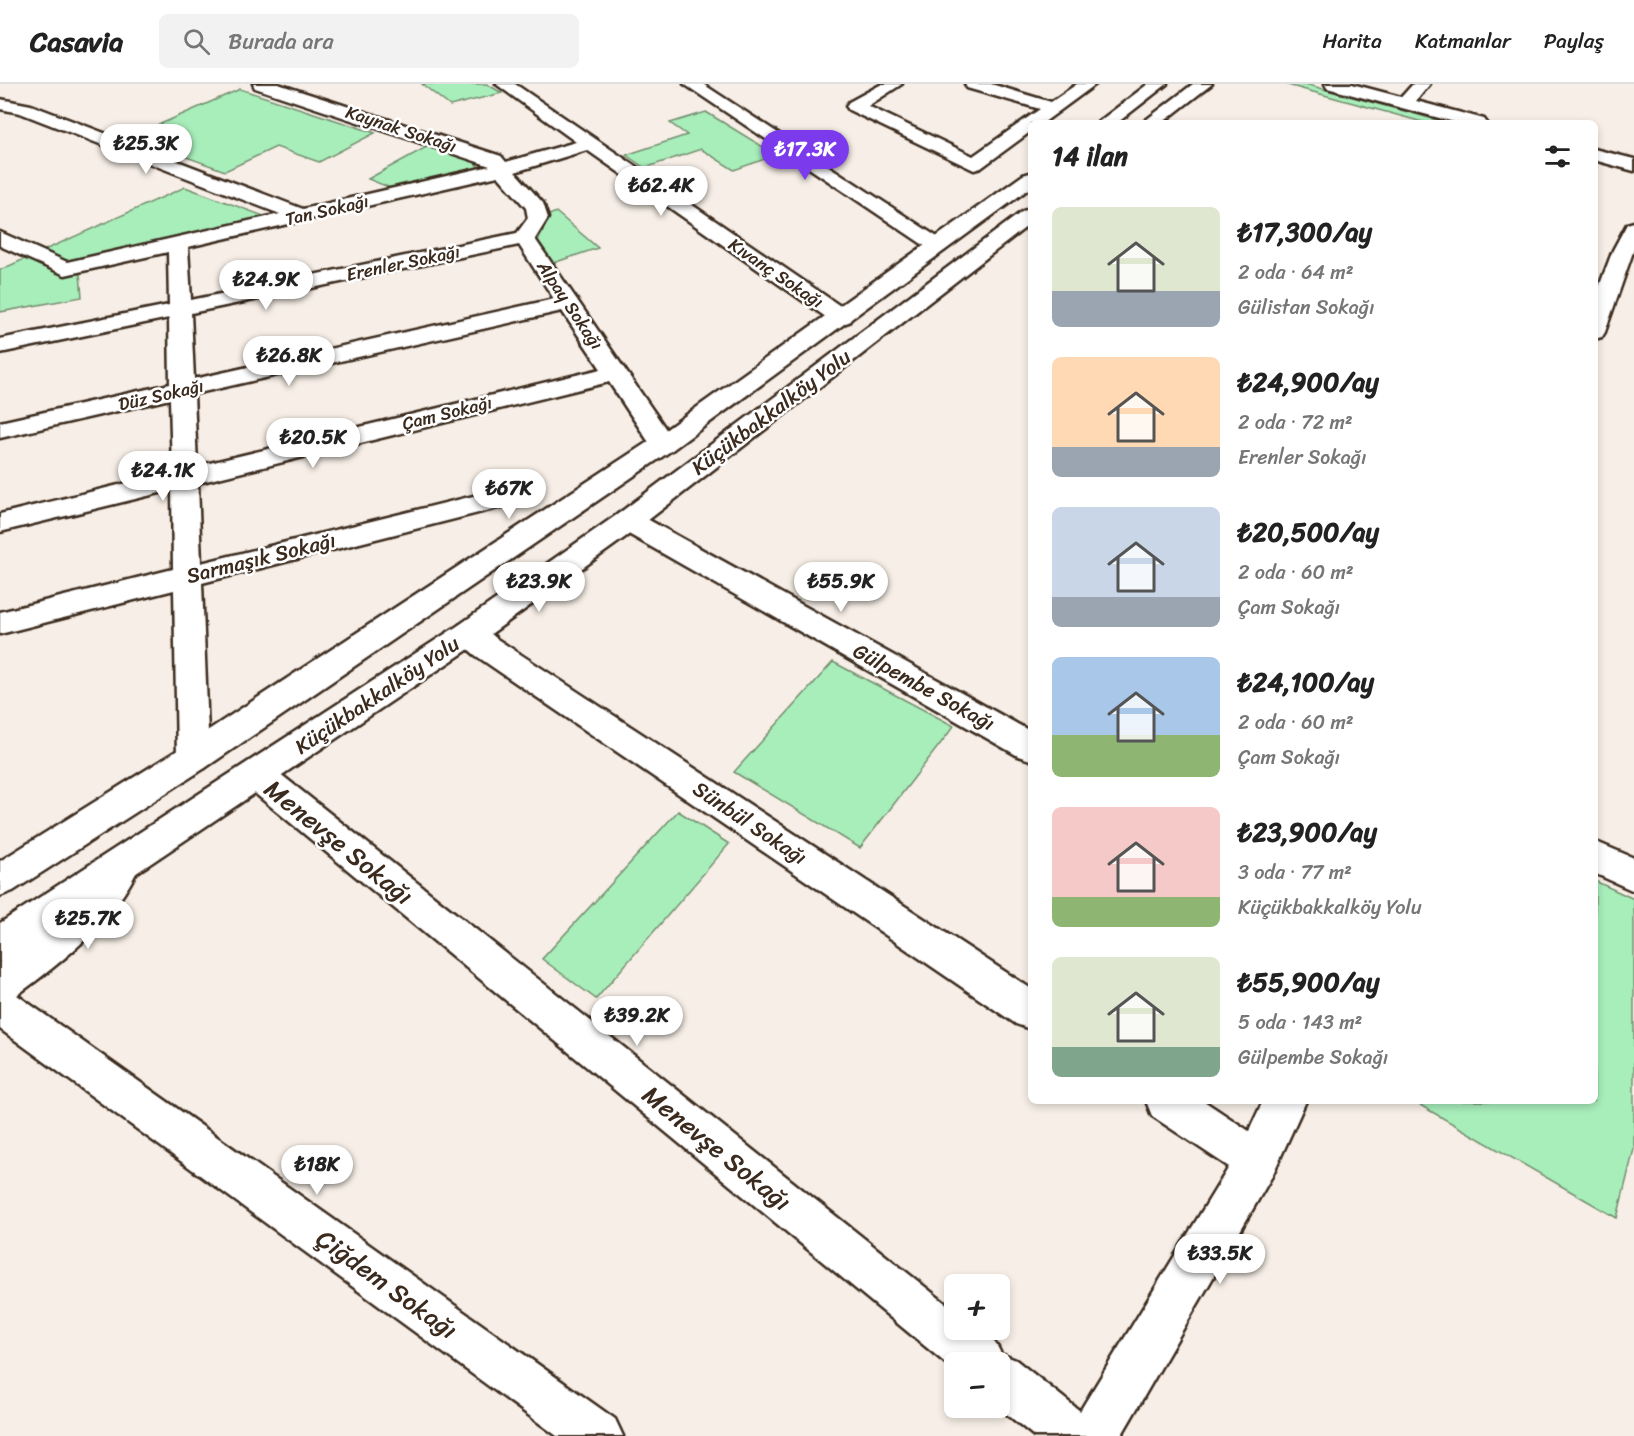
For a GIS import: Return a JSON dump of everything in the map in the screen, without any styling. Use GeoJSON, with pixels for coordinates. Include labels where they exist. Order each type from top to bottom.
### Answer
{"type":"FeatureCollection","features":[{"type":"Feature","properties":{"kind":"street","name":"Kaynak Sokağı"},"geometry":{"type":"LineString","coordinates":[[261,84],[476,153],[494,160],[504,169]]}},
{"type":"Feature","properties":{"kind":"street","name":"Kıvanç Sokağı"},"geometry":{"type":"LineString","coordinates":[[504,84],[841,317]]}},
{"type":"Feature","properties":{"kind":"street"},"geometry":{"type":"LineString","coordinates":[[692,84],[938,246]]}},
{"type":"Feature","properties":{"kind":"street"},"geometry":{"type":"LineString","coordinates":[[894,84],[855,106],[974,164],[1028,126]]}},
{"type":"Feature","properties":{"kind":"street"},"geometry":{"type":"LineString","coordinates":[[974,84],[1053,108]]}},
{"type":"Feature","properties":{"kind":"street"},"geometry":{"type":"LineString","coordinates":[[1036,120],[1088,84]]}},
{"type":"Feature","properties":{"kind":"street"},"geometry":{"type":"LineString","coordinates":[[1110,120],[1159,84]]}},
{"type":"Feature","properties":{"kind":"street"},"geometry":{"type":"LineString","coordinates":[[1155,120],[1204,84]]}},
{"type":"Feature","properties":{"kind":"street"},"geometry":{"type":"LineString","coordinates":[[1333,84],[1467,120]]}},
{"type":"Feature","properties":{"kind":"street"},"geometry":{"type":"LineString","coordinates":[[1405,103],[1422,84]]}},
{"type":"Feature","properties":{"kind":"street"},"geometry":{"type":"LineString","coordinates":[[299,96],[327,87]]}},
{"type":"Feature","properties":{"kind":"street"},"geometry":{"type":"LineString","coordinates":[[0,104],[25,109],[301,215]]}},
{"type":"Feature","properties":{"kind":"street","name":"Tan Sokağı"},"geometry":{"type":"LineString","coordinates":[[0,238],[65,269],[504,169],[588,144]]}},
{"type":"Feature","properties":{"kind":"street"},"geometry":{"type":"LineString","coordinates":[[1598,155],[1634,165]]}},
{"type":"Feature","properties":{"kind":"street","name":"Alpay Sokağı"},"geometry":{"type":"LineString","coordinates":[[504,169],[536,207],[538,218],[524,238],[663,444]]}},
{"type":"Feature","properties":{"kind":"street","name":"Küçükbakkalköy Yolu"},"geometry":{"type":"LineString","coordinates":[[0,880],[193,758],[663,444],[1028,180]]}},
{"type":"Feature","properties":{"kind":"street","name":"Küçükbakkalköy Yolu"},"geometry":{"type":"LineString","coordinates":[[0,944],[470,633],[628,521],[1028,217]]}},
{"type":"Feature","properties":{"kind":"street"},"geometry":{"type":"LineString","coordinates":[[1598,319],[1620,250],[1634,228]]}},
{"type":"Feature","properties":{"kind":"street","name":"Erenler Sokağı"},"geometry":{"type":"LineString","coordinates":[[0,346],[524,238]]}},
{"type":"Feature","properties":{"kind":"street"},"geometry":{"type":"LineString","coordinates":[[178,245],[193,758]]}},
{"type":"Feature","properties":{"kind":"street","name":"Düz Sokağı"},"geometry":{"type":"LineString","coordinates":[[0,430],[568,303]]}},
{"type":"Feature","properties":{"kind":"street","name":"Çam Sokağı"},"geometry":{"type":"LineString","coordinates":[[0,523],[615,373]]}},
{"type":"Feature","properties":{"kind":"street","name":"Sarmaşık Sokağı"},"geometry":{"type":"LineString","coordinates":[[0,623],[522,493]]}},
{"type":"Feature","properties":{"kind":"street","name":"Gülpembe Sokağı"},"geometry":{"type":"LineString","coordinates":[[628,521],[1028,746]]}},
{"type":"Feature","properties":{"kind":"street","name":"Sünbül Sokağı"},"geometry":{"type":"LineString","coordinates":[[470,633],[486,646],[1028,1009]]}},
{"type":"Feature","properties":{"kind":"street","name":"Menevşe Sokağı"},"geometry":{"type":"LineString","coordinates":[[257,775],[969,1352]]}},
{"type":"Feature","properties":{"kind":"street"},"geometry":{"type":"LineString","coordinates":[[1598,858],[1634,875]]}},
{"type":"Feature","properties":{"kind":"street"},"geometry":{"type":"LineString","coordinates":[[0,984],[40,956],[83,918],[124,863]]}},
{"type":"Feature","properties":{"kind":"street","name":"Çiğdem Sokağı"},"geometry":{"type":"LineString","coordinates":[[0,1006],[598,1436]]}},
{"type":"Feature","properties":{"kind":"street"},"geometry":{"type":"LineString","coordinates":[[1172,1104],[1257,1161]]}},
{"type":"Feature","properties":{"kind":"street"},"geometry":{"type":"LineString","coordinates":[[1094,1436],[1257,1161],[1284,1104]]}},
{"type":"Feature","properties":{"kind":"street"},"geometry":{"type":"LineString","coordinates":[[1010,1386],[1072,1436]]}},
{"type":"Feature","properties":{"kind":"green space"},"geometry":{"type":"Polygon","coordinates":[[[422,84],[487,84],[502,93],[450,106],[422,84]]]}},
{"type":"Feature","properties":{"kind":"green space"},"geometry":{"type":"Polygon","coordinates":[[[1284,84],[1305,84],[1437,120],[1415,120],[1284,84]]]}},
{"type":"Feature","properties":{"kind":"green space"},"geometry":{"type":"Polygon","coordinates":[[[240,89],[375,133],[319,162],[276,147],[225,171],[131,137],[240,89]]]}},
{"type":"Feature","properties":{"kind":"green space"},"geometry":{"type":"Polygon","coordinates":[[[706,112],[776,155],[734,170],[701,149],[645,168],[626,155],[687,135],[670,123],[706,112]]]}},
{"type":"Feature","properties":{"kind":"green space"},"geometry":{"type":"Polygon","coordinates":[[[430,145],[472,160],[482,170],[393,189],[368,179],[430,145]]]}},
{"type":"Feature","properties":{"kind":"green space"},"geometry":{"type":"Polygon","coordinates":[[[185,187],[269,218],[79,262],[82,297],[0,312],[0,270],[185,187]]]}},
{"type":"Feature","properties":{"kind":"green space"},"geometry":{"type":"Polygon","coordinates":[[[556,212],[598,248],[553,263],[538,241],[549,215],[556,212]]]}},
{"type":"Feature","properties":{"kind":"green space"},"geometry":{"type":"Polygon","coordinates":[[[833,662],[954,726],[860,848],[734,772],[833,662]]]}},
{"type":"Feature","properties":{"kind":"green space"},"geometry":{"type":"Polygon","coordinates":[[[678,811],[729,844],[596,999],[542,959],[678,811]]]}},
{"type":"Feature","properties":{"kind":"green space"},"geometry":{"type":"Polygon","coordinates":[[[1598,882],[1634,899],[1634,1149],[1617,1218],[1418,1104],[1598,1104],[1598,882]]]}}]}
